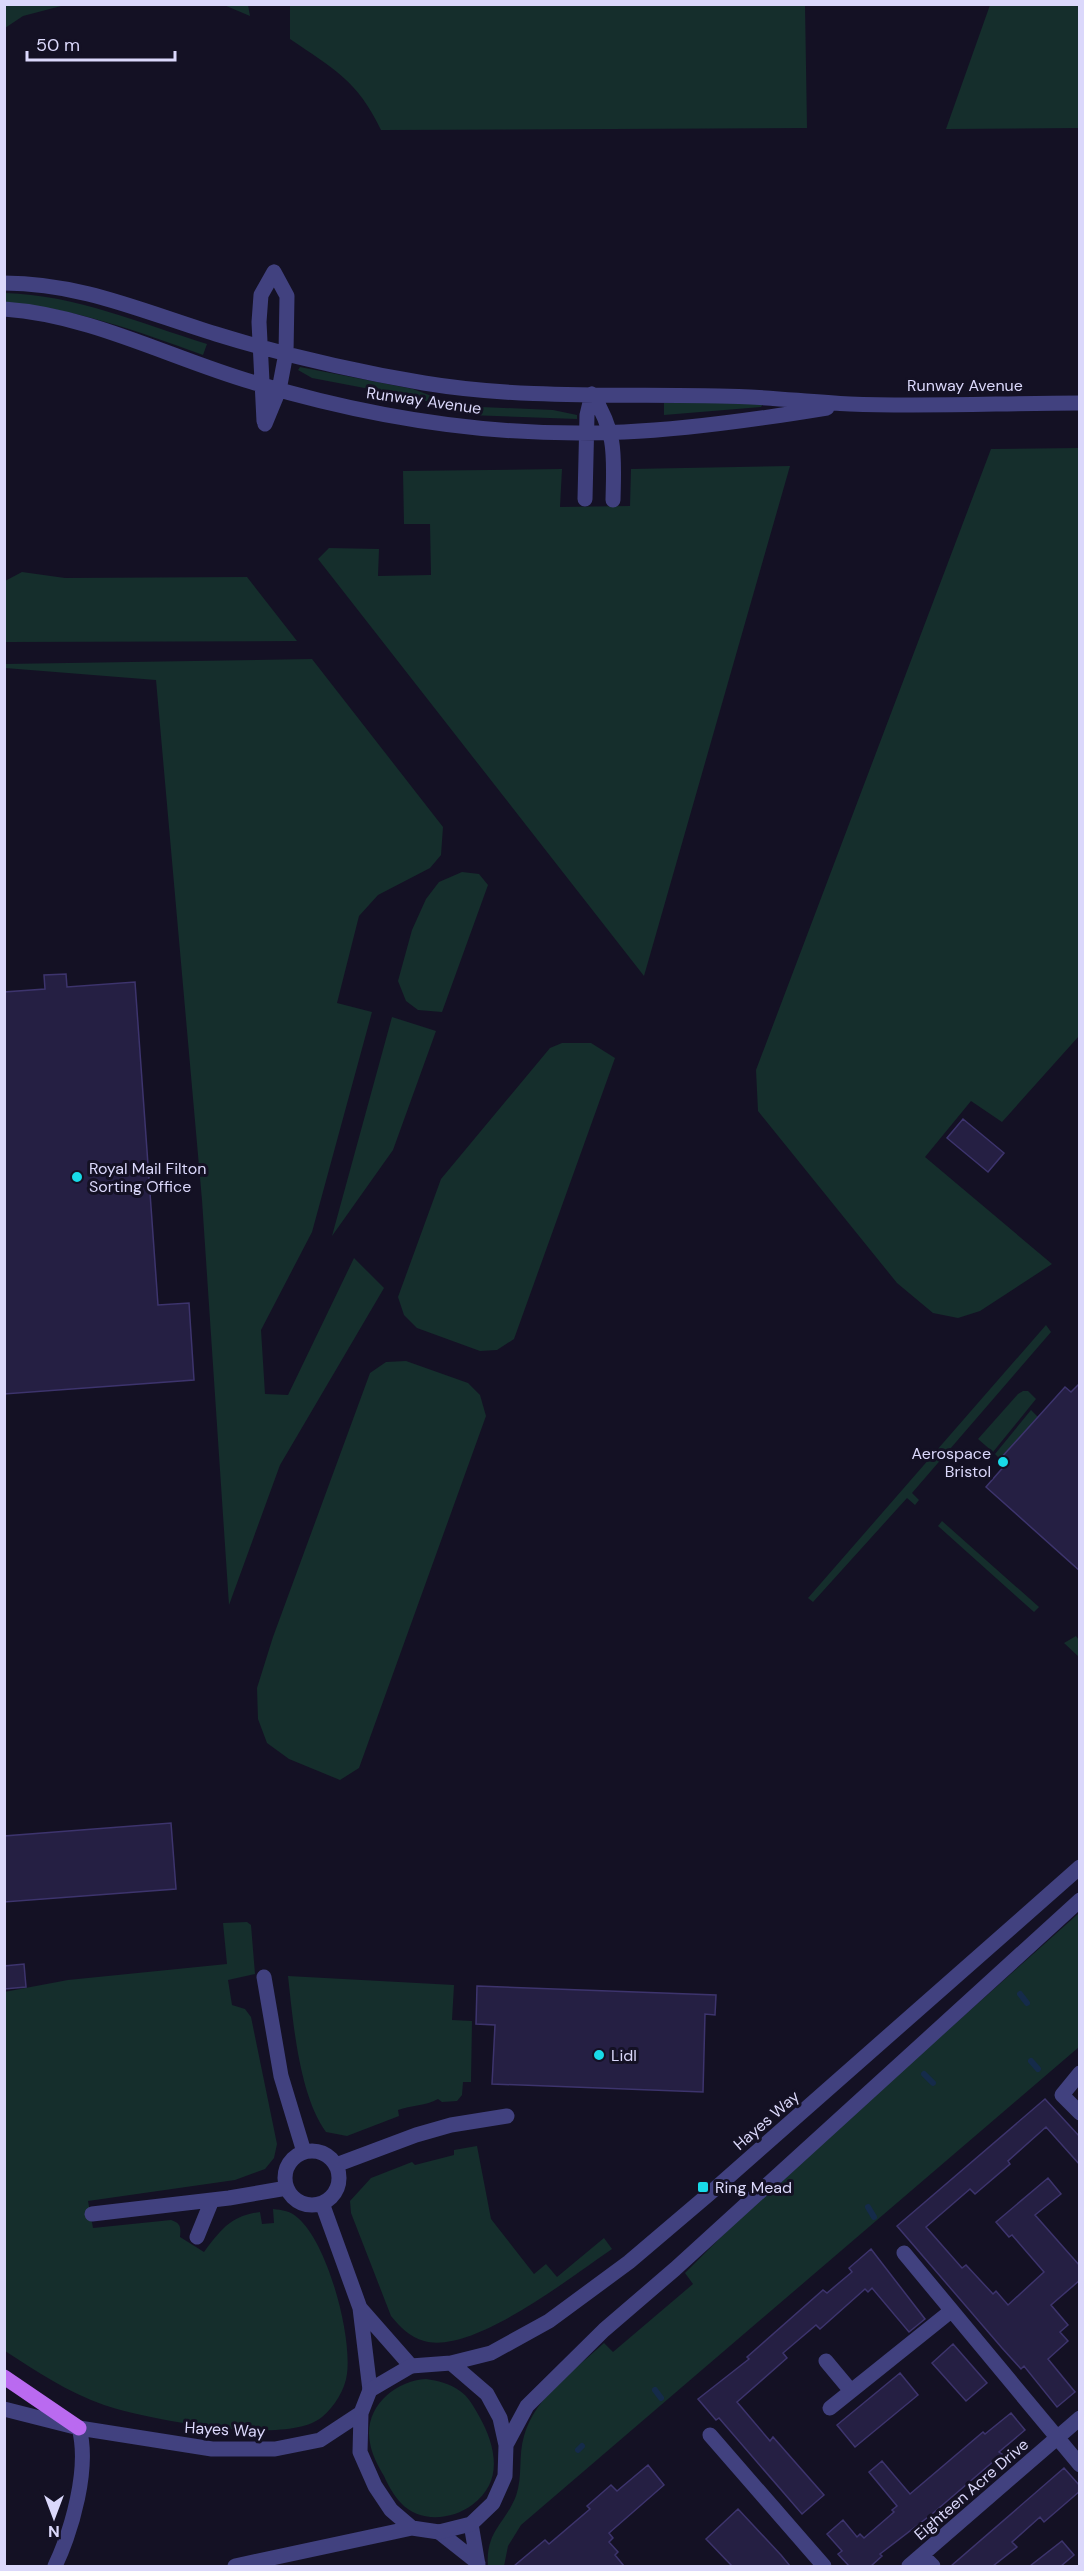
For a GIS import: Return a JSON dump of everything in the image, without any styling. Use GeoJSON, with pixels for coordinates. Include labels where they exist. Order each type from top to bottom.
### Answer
{"type":"FeatureCollection","features":[{"type":"Feature","properties":{"kind":"main road"},"geometry":{"type":"LineString","coordinates":[[4,2377],[79,2428]]}},
{"type":"Feature","properties":{"kind":"street"},"geometry":{"type":"LineString","coordinates":[[274,272],[287,296],[286,353],[279,390],[265,424],[259,347],[261,295],[274,272]]}},
{"type":"Feature","properties":{"kind":"street","name":"Runway Avenue"},"geometry":{"type":"LineString","coordinates":[[4,283],[47,285],[100,295],[259,347],[426,383],[478,389],[592,394],[748,396],[850,404],[1080,403]]}},
{"type":"Feature","properties":{"kind":"street","name":"Runway Avenue"},"geometry":{"type":"LineString","coordinates":[[4,309],[35,312],[116,334],[279,390],[351,408],[423,421],[517,430],[610,432],[754,420],[850,404]]}},
{"type":"Feature","properties":{"kind":"street"},"geometry":{"type":"LineString","coordinates":[[585,499],[586,432],[592,394]]}},
{"type":"Feature","properties":{"kind":"street"},"geometry":{"type":"LineString","coordinates":[[592,394],[605,418],[616,458],[613,500]]}},
{"type":"Feature","properties":{"kind":"street","name":"Hayes Way"},"geometry":{"type":"LineString","coordinates":[[451,2362],[491,2353],[549,2321],[629,2262],[718,2187],[1080,1867]]}},
{"type":"Feature","properties":{"kind":"street"},"geometry":{"type":"LineString","coordinates":[[506,2445],[527,2406],[604,2330],[675,2269],[1080,1900]]}},
{"type":"Feature","properties":{"kind":"street"},"geometry":{"type":"LineString","coordinates":[[264,1977],[281,2076],[304,2152]]}},
{"type":"Feature","properties":{"kind":"street"},"geometry":{"type":"LineString","coordinates":[[1080,2073],[1062,2095],[1080,2113]]}},
{"type":"Feature","properties":{"kind":"street"},"geometry":{"type":"LineString","coordinates":[[336,2165],[416,2134],[451,2125],[507,2116]]}},
{"type":"Feature","properties":{"kind":"street"},"geometry":{"type":"LineString","coordinates":[[316,2151],[328,2156],[336,2165],[339,2174],[335,2191],[322,2203],[312,2205],[301,2202],[286,2188],[286,2170],[296,2156],[304,2152],[316,2151]]}},
{"type":"Feature","properties":{"kind":"street"},"geometry":{"type":"LineString","coordinates":[[92,2214],[212,2200],[286,2188]]}},
{"type":"Feature","properties":{"kind":"street"},"geometry":{"type":"LineString","coordinates":[[197,2237],[212,2200]]}},
{"type":"Feature","properties":{"kind":"street"},"geometry":{"type":"LineString","coordinates":[[322,2203],[360,2308],[370,2390],[361,2413],[360,2452],[369,2474],[391,2510],[412,2528]]}},
{"type":"Feature","properties":{"kind":"street"},"geometry":{"type":"LineString","coordinates":[[904,2253],[1056,2439],[1080,2465]]}},
{"type":"Feature","properties":{"kind":"street"},"geometry":{"type":"LineString","coordinates":[[360,2308],[411,2366]]}},
{"type":"Feature","properties":{"kind":"street"},"geometry":{"type":"LineString","coordinates":[[830,2408],[951,2311]]}},
{"type":"Feature","properties":{"kind":"street"},"geometry":{"type":"LineString","coordinates":[[826,2361],[851,2391]]}},
{"type":"Feature","properties":{"kind":"street"},"geometry":{"type":"LineString","coordinates":[[235,2566],[412,2528],[439,2532],[471,2524],[493,2503],[505,2476],[506,2445],[500,2418],[487,2394],[451,2362],[411,2366],[370,2390]]}},
{"type":"Feature","properties":{"kind":"street","name":"Hayes Way"},"geometry":{"type":"LineString","coordinates":[[4,2409],[79,2428],[212,2449],[275,2449],[320,2440],[361,2413]]}},
{"type":"Feature","properties":{"kind":"street","name":"Eighteen Acre Drive"},"geometry":{"type":"LineString","coordinates":[[909,2566],[928,2561],[1080,2418]]}},
{"type":"Feature","properties":{"kind":"street"},"geometry":{"type":"LineString","coordinates":[[55,2566],[70,2523],[83,2469],[82,2440],[79,2428]]}},
{"type":"Feature","properties":{"kind":"street"},"geometry":{"type":"LineString","coordinates":[[710,2435],[824,2566]]}},
{"type":"Feature","properties":{"kind":"street"},"geometry":{"type":"LineString","coordinates":[[471,2524],[478,2565]]}},
{"type":"Feature","properties":{"kind":"street"},"geometry":{"type":"LineString","coordinates":[[439,2532],[478,2565]]}},
{"type":"Feature","properties":{"kind":"green space"},"geometry":{"type":"Polygon","coordinates":[[[5,4],[65,5],[23,16],[5,28],[5,4]]]}},
{"type":"Feature","properties":{"kind":"green space"},"geometry":{"type":"Polygon","coordinates":[[[224,5],[248,5],[250,16],[224,5]]]}},
{"type":"Feature","properties":{"kind":"green space"},"geometry":{"type":"Polygon","coordinates":[[[290,5],[805,5],[807,128],[381,130],[354,87],[332,68],[290,39],[290,5]]]}},
{"type":"Feature","properties":{"kind":"green space"},"geometry":{"type":"Polygon","coordinates":[[[990,5],[1079,5],[1079,128],[946,129],[990,5]]]}},
{"type":"Feature","properties":{"kind":"green space"},"geometry":{"type":"Polygon","coordinates":[[[5,293],[82,304],[207,344],[203,355],[130,329],[81,315],[5,303],[5,293]]]}},
{"type":"Feature","properties":{"kind":"green space"},"geometry":{"type":"Polygon","coordinates":[[[300,367],[413,389],[458,406],[553,410],[577,415],[577,419],[468,415],[417,398],[312,378],[298,370],[300,367]]]}},
{"type":"Feature","properties":{"kind":"green space"},"geometry":{"type":"Polygon","coordinates":[[[664,403],[763,404],[761,407],[664,415],[664,403]]]}},
{"type":"Feature","properties":{"kind":"green space"},"geometry":{"type":"Polygon","coordinates":[[[1079,448],[1079,1036],[1002,1122],[971,1101],[925,1157],[1052,1264],[980,1311],[958,1318],[933,1313],[897,1283],[758,1111],[756,1070],[991,449],[1079,448]]]}},
{"type":"Feature","properties":{"kind":"green space"},"geometry":{"type":"Polygon","coordinates":[[[790,466],[644,976],[318,559],[329,548],[379,549],[378,576],[431,575],[430,524],[404,524],[403,471],[562,469],[560,507],[630,506],[631,469],[790,466]]]}},
{"type":"Feature","properties":{"kind":"green space"},"geometry":{"type":"Polygon","coordinates":[[[22,572],[65,578],[247,577],[297,641],[5,642],[5,581],[22,572]]]}},
{"type":"Feature","properties":{"kind":"green space"},"geometry":{"type":"Polygon","coordinates":[[[312,659],[443,827],[441,855],[430,868],[378,895],[359,916],[337,1003],[372,1012],[312,1232],[261,1330],[265,1394],[288,1395],[354,1258],[384,1288],[280,1465],[229,1605],[202,1200],[156,680],[5,668],[5,664],[312,659]]]}},
{"type":"Feature","properties":{"kind":"green space"},"geometry":{"type":"Polygon","coordinates":[[[462,872],[479,874],[488,885],[442,1012],[418,1010],[406,1001],[398,981],[412,930],[426,899],[439,882],[462,872]]]}},
{"type":"Feature","properties":{"kind":"green space"},"geometry":{"type":"Polygon","coordinates":[[[392,1017],[436,1031],[393,1150],[332,1236],[392,1017]]]}},
{"type":"Feature","properties":{"kind":"green space"},"geometry":{"type":"Polygon","coordinates":[[[562,1043],[591,1043],[615,1058],[514,1339],[497,1350],[480,1351],[417,1328],[404,1315],[398,1297],[441,1179],[550,1048],[562,1043]]]}},
{"type":"Feature","properties":{"kind":"green space"},"geometry":{"type":"Polygon","coordinates":[[[1046,1325],[1051,1332],[912,1493],[919,1500],[915,1505],[907,1498],[813,1602],[808,1598],[1046,1325]]]}},
{"type":"Feature","properties":{"kind":"green space"},"geometry":{"type":"Polygon","coordinates":[[[406,1361],[468,1383],[480,1395],[486,1416],[359,1768],[340,1780],[289,1759],[267,1743],[258,1719],[257,1688],[273,1637],[370,1373],[386,1362],[406,1361]]]}},
{"type":"Feature","properties":{"kind":"green space"},"geometry":{"type":"Polygon","coordinates":[[[1023,1391],[1028,1391],[1036,1399],[993,1452],[978,1439],[1023,1391]]]}},
{"type":"Feature","properties":{"kind":"green space"},"geometry":{"type":"Polygon","coordinates":[[[1031,1410],[1038,1417],[1000,1459],[995,1454],[1031,1410]]]}},
{"type":"Feature","properties":{"kind":"green space"},"geometry":{"type":"Polygon","coordinates":[[[942,1521],[1039,1607],[1034,1612],[938,1526],[942,1521]]]}},
{"type":"Feature","properties":{"kind":"green space"},"geometry":{"type":"Polygon","coordinates":[[[1076,1636],[1079,1640],[1079,1657],[1064,1643],[1076,1636]]]}},
{"type":"Feature","properties":{"kind":"green space"},"geometry":{"type":"Polygon","coordinates":[[[1079,1913],[1079,2047],[521,2525],[508,2546],[504,2566],[488,2566],[488,2554],[493,2536],[516,2496],[524,2436],[529,2422],[546,2396],[604,2343],[613,2352],[693,2284],[685,2273],[763,2195],[1079,1913]]]}},
{"type":"Feature","properties":{"kind":"green space"},"geometry":{"type":"Polygon","coordinates":[[[247,1922],[251,1925],[255,1974],[228,1980],[232,2005],[245,2009],[251,2017],[277,2144],[274,2158],[265,2169],[235,2180],[88,2201],[93,2228],[171,2220],[180,2226],[180,2237],[204,2252],[227,2225],[241,2217],[260,2212],[262,2224],[274,2223],[273,2209],[292,2214],[309,2231],[319,2248],[336,2291],[346,2337],[347,2374],[338,2398],[322,2417],[304,2426],[279,2430],[216,2428],[124,2411],[78,2394],[5,2351],[4,1992],[68,1980],[227,1964],[223,1923],[247,1922]]]}},
{"type":"Feature","properties":{"kind":"green space"},"geometry":{"type":"Polygon","coordinates":[[[288,1976],[454,1985],[452,2020],[472,2021],[471,2082],[463,2082],[462,2095],[457,2101],[442,2102],[438,2099],[403,2108],[398,2110],[399,2116],[347,2136],[326,2132],[317,2117],[303,2078],[288,1976]]]}},
{"type":"Feature","properties":{"kind":"green space"},"geometry":{"type":"Polygon","coordinates":[[[477,2146],[491,2219],[534,2274],[546,2264],[557,2277],[604,2238],[612,2249],[548,2294],[494,2325],[468,2336],[445,2342],[424,2341],[406,2331],[391,2316],[351,2213],[350,2201],[371,2178],[412,2162],[415,2165],[454,2155],[454,2150],[477,2146]]]}},
{"type":"Feature","properties":{"kind":"green space"},"geometry":{"type":"Polygon","coordinates":[[[426,2379],[448,2384],[466,2396],[485,2427],[493,2451],[494,2463],[489,2486],[482,2496],[464,2510],[436,2517],[417,2514],[396,2497],[372,2452],[369,2430],[371,2419],[383,2399],[403,2385],[426,2379]]]}},
{"type":"Feature","properties":{"kind":"building","name":"Royal Mail Filton Sorting Office"},"geometry":{"type":"Polygon","coordinates":[[[66,974],[67,987],[135,982],[158,1305],[189,1303],[194,1380],[4,1394],[4,992],[45,989],[44,975],[66,974]]]}},
{"type":"Feature","properties":{"kind":"building"},"geometry":{"type":"Polygon","coordinates":[[[963,1119],[1004,1153],[988,1172],[947,1138],[963,1119]]]}},
{"type":"Feature","properties":{"kind":"building"},"geometry":{"type":"Polygon","coordinates":[[[1080,1383],[1080,1571],[986,1487],[1006,1464],[1000,1459],[1065,1387],[1071,1392],[1080,1383]]]}},
{"type":"Feature","properties":{"kind":"building"},"geometry":{"type":"Polygon","coordinates":[[[171,1823],[176,1889],[4,1902],[4,1836],[171,1823]]]}},
{"type":"Feature","properties":{"kind":"building"},"geometry":{"type":"Polygon","coordinates":[[[24,1964],[26,1987],[4,1989],[4,1966],[24,1964]]]}},
{"type":"Feature","properties":{"kind":"building","name":"Lidl"},"geometry":{"type":"Polygon","coordinates":[[[477,1986],[716,1995],[715,2015],[705,2014],[703,2092],[492,2084],[495,2025],[476,2024],[477,1986]]]}},
{"type":"Feature","properties":{"kind":"building"},"geometry":{"type":"Polygon","coordinates":[[[1045,2099],[1080,2137],[1080,2165],[1046,2127],[1008,2161],[1010,2164],[975,2194],[970,2189],[926,2227],[962,2268],[966,2265],[993,2294],[996,2291],[1008,2305],[1044,2272],[1012,2235],[1009,2237],[996,2222],[1048,2178],[1061,2194],[1035,2215],[1080,2266],[1080,2280],[1051,2305],[1068,2325],[1060,2332],[1068,2341],[1048,2359],[1075,2392],[1057,2407],[1024,2366],[1021,2369],[897,2226],[1045,2099]]]}},
{"type":"Feature","properties":{"kind":"building"},"geometry":{"type":"Polygon","coordinates":[[[871,2249],[925,2319],[909,2332],[872,2288],[868,2292],[865,2289],[820,2329],[816,2325],[783,2353],[787,2358],[737,2402],[770,2441],[773,2437],[824,2495],[802,2514],[719,2418],[716,2420],[698,2399],[749,2359],[747,2357],[823,2290],[827,2293],[852,2272],[849,2268],[871,2249]]]}},
{"type":"Feature","properties":{"kind":"building"},"geometry":{"type":"Polygon","coordinates":[[[953,2344],[987,2383],[966,2401],[932,2363],[953,2344]]]}},
{"type":"Feature","properties":{"kind":"building"},"geometry":{"type":"Polygon","coordinates":[[[900,2373],[918,2395],[855,2447],[837,2425],[900,2373]]]}},
{"type":"Feature","properties":{"kind":"building"},"geometry":{"type":"Polygon","coordinates":[[[1011,2413],[1025,2430],[999,2452],[1002,2454],[932,2514],[880,2554],[882,2556],[871,2566],[849,2566],[838,2554],[842,2551],[827,2534],[843,2520],[857,2537],[860,2534],[864,2538],[894,2512],[892,2510],[897,2506],[869,2472],[882,2461],[910,2494],[983,2432],[985,2434],[1011,2413]]]}},
{"type":"Feature","properties":{"kind":"building"},"geometry":{"type":"Polygon","coordinates":[[[648,2465],[664,2485],[609,2533],[613,2538],[609,2542],[618,2552],[615,2555],[624,2566],[514,2566],[545,2540],[549,2544],[590,2509],[587,2506],[611,2485],[617,2491],[648,2465]]]}},
{"type":"Feature","properties":{"kind":"building"},"geometry":{"type":"Polygon","coordinates":[[[1064,2468],[1080,2486],[1080,2491],[1044,2522],[1040,2517],[1012,2542],[1017,2547],[993,2566],[951,2566],[1064,2468]]]}},
{"type":"Feature","properties":{"kind":"building"},"geometry":{"type":"Polygon","coordinates":[[[738,2509],[790,2566],[732,2566],[706,2539],[738,2509]]]}},
{"type":"Feature","properties":{"kind":"building"},"geometry":{"type":"Polygon","coordinates":[[[1062,2541],[1074,2555],[1061,2566],[1030,2566],[1062,2541]]]}},
{"type":"Feature","properties":{"kind":"waterway"},"geometry":{"type":"LineString","coordinates":[[1020,1994],[1027,2003]]}},
{"type":"Feature","properties":{"kind":"waterway"},"geometry":{"type":"LineString","coordinates":[[1031,2061],[1038,2069]]}},
{"type":"Feature","properties":{"kind":"waterway"},"geometry":{"type":"LineString","coordinates":[[924,2074],[933,2083]]}},
{"type":"Feature","properties":{"kind":"waterway"},"geometry":{"type":"LineString","coordinates":[[868,2207],[874,2217]]}},
{"type":"Feature","properties":{"kind":"waterway"},"geometry":{"type":"LineString","coordinates":[[655,2390],[661,2398]]}},
{"type":"Feature","properties":{"kind":"waterway"},"geometry":{"type":"LineString","coordinates":[[578,2450],[582,2446]]}},
{"type":"Feature","properties":{"kind":"place","name":"Royal Mail Filton Sorting Office"},"geometry":{"type":"Point","coordinates":[77,1177]}},
{"type":"Feature","properties":{"kind":"place","name":"Aerospace Bristol"},"geometry":{"type":"Point","coordinates":[1003,1462]}},
{"type":"Feature","properties":{"kind":"place","name":"Lidl"},"geometry":{"type":"Point","coordinates":[599,2055]}},
{"type":"Feature","properties":{"kind":"place","name":"Ring Mead"},"geometry":{"type":"Point","coordinates":[703,2187]}}]}
